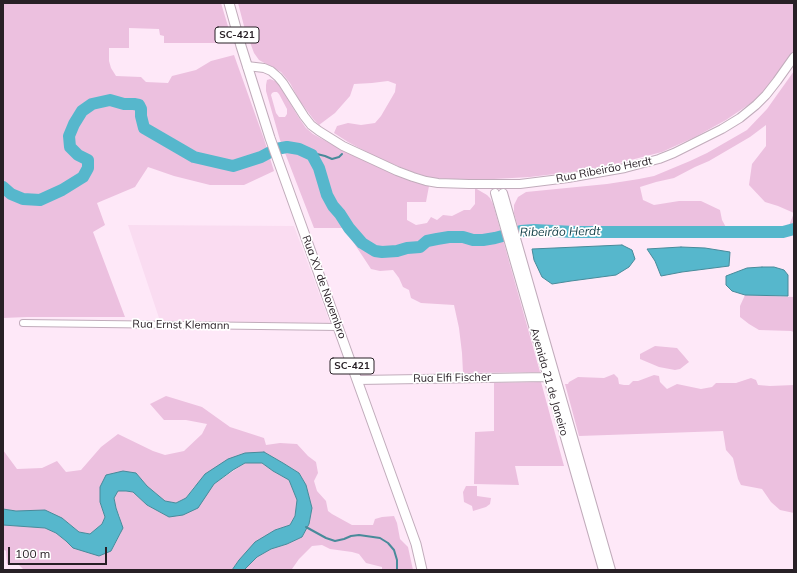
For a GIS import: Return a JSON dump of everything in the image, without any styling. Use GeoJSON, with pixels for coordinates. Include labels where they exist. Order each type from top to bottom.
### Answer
{"type":"FeatureCollection","features":[{"type":"Feature","properties":{"kind":"main road","name":"Rua XV de Novembro"},"geometry":{"type":"LineString","coordinates":[[229,3],[270,138],[416,544],[422,570]]}},
{"type":"Feature","properties":{"kind":"main road","name":"Rua Ribeirão Herdt"},"geometry":{"type":"LineString","coordinates":[[504,193],[512,186],[520,184],[568,178],[625,168],[654,161],[674,153],[722,129],[740,118],[766,95],[794,57]]}},
{"type":"Feature","properties":{"kind":"main road","name":"Rua Ribeirão Herdt"},"geometry":{"type":"LineString","coordinates":[[247,66],[264,68],[271,71],[278,77],[311,126],[344,146],[397,171],[426,181],[438,183],[520,184]]}},
{"type":"Feature","properties":{"kind":"main road","name":"Rua Ribeirão Herdt"},"geometry":{"type":"LineString","coordinates":[[478,184],[488,187],[494,193]]}},
{"type":"Feature","properties":{"kind":"main road"},"geometry":{"type":"LineString","coordinates":[[499,184],[504,186],[504,193],[500,195],[494,193],[494,186],[499,184]]}},
{"type":"Feature","properties":{"kind":"main road","name":"Avenida 21 de Janeiro"},"geometry":{"type":"LineString","coordinates":[[494,193],[508,226],[611,570]]}},
{"type":"Feature","properties":{"kind":"main road","name":"Avenida 21 de Janeiro"},"geometry":{"type":"LineString","coordinates":[[504,193],[508,226]]}},
{"type":"Feature","properties":{"kind":"main road","name":"Avenida 21 de Janeiro"},"geometry":{"type":"LineString","coordinates":[[512,239],[547,376],[602,570]]}},
{"type":"Feature","properties":{"kind":"main road","name":"Rua Elfi Fischer"},"geometry":{"type":"LineString","coordinates":[[358,380],[547,376]]}},
{"type":"Feature","properties":{"kind":"street","name":"Rua Ernst Klemann"},"geometry":{"type":"LineString","coordinates":[[23,323],[339,327]]}},
{"type":"Feature","properties":{"kind":"shaded area"},"geometry":{"type":"Polygon","coordinates":[[[3,3],[221,3],[233,43],[164,43],[164,36],[160,35],[159,29],[129,28],[129,48],[109,48],[109,61],[111,68],[116,76],[141,77],[146,82],[168,83],[172,76],[196,70],[211,61],[234,55],[274,171],[244,185],[210,185],[174,176],[148,167],[135,187],[97,203],[105,225],[93,232],[125,317],[3,318],[3,3]]]}},
{"type":"Feature","properties":{"kind":"shaded area"},"geometry":{"type":"Polygon","coordinates":[[[238,3],[794,3],[794,51],[780,74],[754,101],[726,120],[695,137],[662,152],[602,167],[530,177],[494,179],[432,178],[412,172],[376,157],[334,133],[337,126],[348,123],[361,125],[375,123],[381,116],[395,92],[396,84],[388,81],[354,84],[350,96],[335,113],[319,125],[299,100],[290,83],[281,72],[259,60],[254,53],[244,26],[238,3]]]}},
{"type":"Feature","properties":{"kind":"shaded area"},"geometry":{"type":"Polygon","coordinates":[[[794,71],[794,213],[765,202],[749,185],[752,164],[766,146],[766,125],[750,137],[709,161],[674,178],[640,187],[643,200],[654,205],[679,201],[701,201],[720,210],[722,220],[728,231],[722,235],[710,235],[708,231],[642,231],[626,235],[582,236],[560,233],[521,237],[514,213],[514,205],[518,197],[526,192],[607,184],[639,179],[654,176],[690,161],[747,130],[767,109],[794,71]]]}},
{"type":"Feature","properties":{"kind":"shaded area"},"geometry":{"type":"Polygon","coordinates":[[[270,79],[275,81],[279,85],[299,118],[306,128],[313,134],[344,151],[411,181],[429,186],[426,202],[407,202],[407,220],[416,225],[427,223],[431,217],[437,220],[443,215],[452,216],[464,210],[470,210],[475,204],[475,188],[490,198],[493,204],[540,372],[463,373],[459,328],[454,305],[421,303],[411,298],[409,290],[403,287],[393,270],[380,271],[371,269],[344,228],[314,228],[280,140],[266,91],[267,80],[270,79]],[[277,92],[272,93],[271,95],[276,113],[279,117],[285,117],[287,114],[287,109],[277,92]]]}},
{"type":"Feature","properties":{"kind":"shaded area"},"geometry":{"type":"Polygon","coordinates":[[[794,213],[794,231],[790,232],[788,228],[794,213]]]}},
{"type":"Feature","properties":{"kind":"shaded area"},"geometry":{"type":"Polygon","coordinates":[[[128,225],[294,226],[330,323],[160,321],[128,225]]]}},
{"type":"Feature","properties":{"kind":"shaded area"},"geometry":{"type":"Polygon","coordinates":[[[745,295],[794,297],[794,332],[759,330],[749,324],[740,317],[740,306],[745,295]]]}},
{"type":"Feature","properties":{"kind":"shaded area"},"geometry":{"type":"Polygon","coordinates":[[[655,346],[677,348],[689,362],[680,369],[675,370],[659,367],[640,359],[640,354],[655,346]]]}},
{"type":"Feature","properties":{"kind":"shaded area"},"geometry":{"type":"Polygon","coordinates":[[[614,374],[618,378],[619,384],[624,385],[629,385],[633,381],[638,381],[654,375],[659,376],[660,382],[667,389],[677,384],[701,389],[712,387],[716,383],[736,383],[751,378],[756,380],[758,385],[794,385],[794,513],[780,510],[771,502],[762,489],[741,485],[733,458],[726,450],[723,431],[579,436],[565,384],[568,384],[578,377],[604,378],[614,374]]]}},
{"type":"Feature","properties":{"kind":"shaded area"},"geometry":{"type":"Polygon","coordinates":[[[541,382],[564,466],[515,466],[519,485],[474,484],[475,432],[494,431],[494,383],[541,382]]]}},
{"type":"Feature","properties":{"kind":"shaded area"},"geometry":{"type":"Polygon","coordinates":[[[166,396],[202,407],[230,427],[264,438],[266,445],[280,443],[297,444],[316,462],[318,473],[314,481],[317,491],[326,501],[328,511],[332,514],[352,525],[373,525],[375,519],[394,516],[400,539],[408,547],[413,570],[382,570],[382,567],[366,563],[359,554],[330,549],[322,545],[312,546],[299,559],[292,569],[244,570],[257,557],[271,549],[302,537],[309,524],[312,508],[306,485],[299,473],[264,452],[194,487],[186,498],[176,503],[165,501],[147,486],[136,473],[100,502],[105,516],[102,524],[90,534],[79,532],[62,518],[45,511],[16,511],[3,509],[3,450],[17,469],[42,468],[57,461],[66,472],[81,470],[101,447],[118,434],[153,451],[165,455],[184,451],[202,434],[207,424],[186,420],[164,420],[150,404],[166,396]]]}},
{"type":"Feature","properties":{"kind":"shaded area"},"geometry":{"type":"Polygon","coordinates":[[[245,463],[262,463],[289,480],[297,500],[295,516],[290,525],[275,530],[239,560],[232,570],[24,570],[17,563],[7,564],[6,551],[3,549],[3,525],[45,528],[56,533],[73,548],[111,551],[121,533],[120,517],[114,498],[118,491],[133,492],[147,505],[169,517],[245,463]]]}},
{"type":"Feature","properties":{"kind":"shaded area"},"geometry":{"type":"Polygon","coordinates":[[[466,486],[477,486],[477,496],[491,498],[490,504],[486,507],[473,511],[472,506],[464,502],[463,492],[466,486]]]}},
{"type":"Feature","properties":{"kind":"water"},"geometry":{"type":"Polygon","coordinates":[[[622,245],[632,250],[635,259],[629,267],[616,275],[552,284],[542,277],[534,260],[532,249],[622,245]]]}},
{"type":"Feature","properties":{"kind":"water"},"geometry":{"type":"Polygon","coordinates":[[[681,247],[705,248],[730,252],[729,266],[661,276],[655,261],[647,249],[681,247]]]}},
{"type":"Feature","properties":{"kind":"water"},"geometry":{"type":"Polygon","coordinates":[[[774,267],[784,270],[788,275],[788,296],[745,295],[732,291],[726,285],[726,276],[747,268],[774,267]]]}},
{"type":"Feature","properties":{"kind":"water"},"geometry":{"type":"Polygon","coordinates":[[[264,452],[299,473],[306,485],[312,508],[309,524],[302,537],[271,549],[257,557],[244,570],[232,570],[255,542],[275,530],[290,525],[295,516],[297,500],[289,480],[262,463],[245,463],[233,470],[214,484],[198,508],[183,515],[169,517],[147,505],[133,492],[118,491],[114,498],[123,528],[111,551],[99,556],[73,548],[56,533],[45,528],[3,525],[3,509],[16,511],[45,510],[62,518],[79,532],[90,534],[102,524],[105,517],[100,502],[100,487],[106,475],[123,471],[136,473],[147,486],[165,501],[176,503],[186,498],[205,474],[228,459],[245,453],[264,452]]]}},
{"type":"Feature","properties":{"kind":"waterway","name":"Ribeirão Herdt"},"geometry":{"type":"LineString","coordinates":[[3,187],[11,194],[23,199],[40,200],[62,190],[83,177],[88,168],[88,160],[78,155],[70,147],[69,136],[82,111],[92,104],[110,100],[124,104],[139,105],[144,128],[194,157],[233,166],[261,157],[276,149],[287,147],[299,149],[312,155],[319,168],[327,195],[333,206],[362,243],[375,251],[397,251],[407,248],[420,247],[427,241],[449,237],[463,237],[473,240],[483,240],[521,231],[534,230],[574,232],[783,232],[794,229]]}},
{"type":"Feature","properties":{"kind":"waterway"},"geometry":{"type":"LineString","coordinates":[[312,155],[317,154],[332,159],[339,157],[342,154]]}},
{"type":"Feature","properties":{"kind":"waterway"},"geometry":{"type":"LineString","coordinates":[[306,527],[326,538],[335,541],[359,535],[380,538],[388,543],[394,550],[397,560],[397,570]]}}]}
